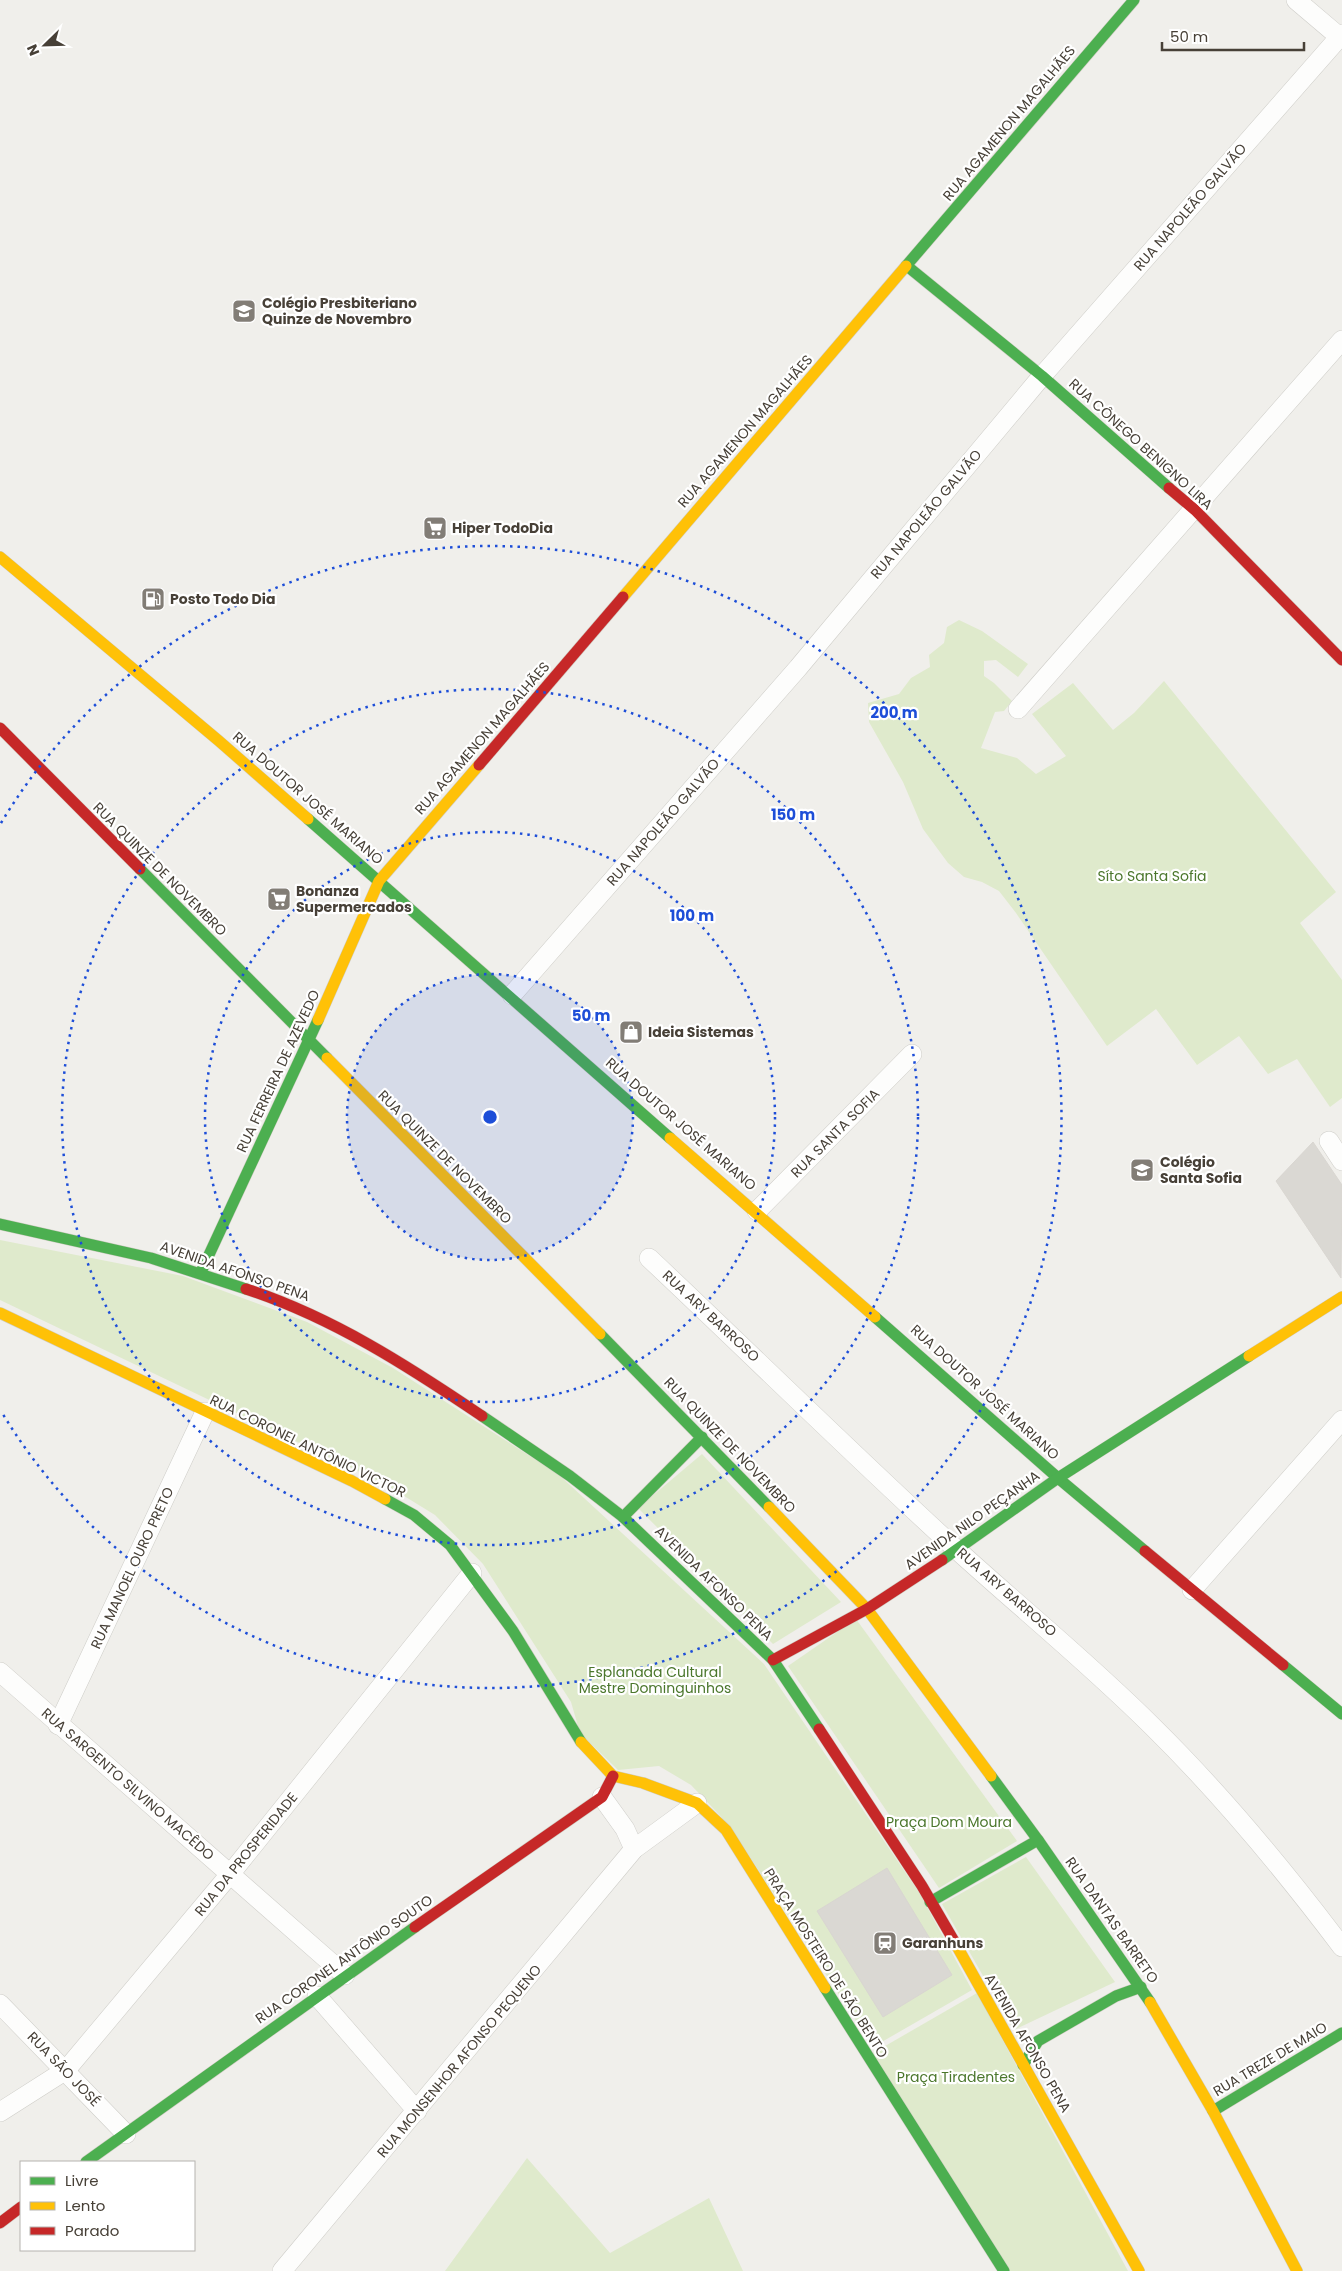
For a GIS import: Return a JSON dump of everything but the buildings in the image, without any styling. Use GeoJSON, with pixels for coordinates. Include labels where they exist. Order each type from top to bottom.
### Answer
{"type":"FeatureCollection","features":[{"type":"Feature","properties":{"kind":"main road","name":"RUA AGAMENON MAGALHÃES"},"geometry":{"type":"LineString","coordinates":[[379,880],[1134,0]]}},
{"type":"Feature","properties":{"kind":"main road","name":"RUA CÔNEGO BENIGNO LIRA"},"geometry":{"type":"LineString","coordinates":[[907,266],[1042,376],[1195,510],[1341,657]]}},
{"type":"Feature","properties":{"kind":"main road","name":"RUA DOUTOR JOSÉ MARIANO"},"geometry":{"type":"LineString","coordinates":[[0,557],[219,741],[379,880],[1058,1478],[1342,1714]]}},
{"type":"Feature","properties":{"kind":"main road","name":"RUA QUINZE DE NOVEMBRO"},"geometry":{"type":"LineString","coordinates":[[0,728],[702,1437],[867,1609]]}},
{"type":"Feature","properties":{"kind":"main road","name":"RUA FERREIRA DE AZEVEDO"},"geometry":{"type":"LineString","coordinates":[[201,1272],[309,1041],[379,880]]}},
{"type":"Feature","properties":{"kind":"main road","name":"AVENIDA AFONSO PENA"},"geometry":{"type":"LineString","coordinates":[[0,1224],[73,1238],[201,1272],[311,1312],[368,1343],[496,1425],[570,1476],[623,1516],[772,1660],[930,1902],[1139,2271]]}},
{"type":"Feature","properties":{"kind":"main road","name":"AVENIDA NILO PEÇANHA"},"geometry":{"type":"LineString","coordinates":[[772,1660],[867,1609],[957,1550],[1058,1478],[1340,1299]]}},
{"type":"Feature","properties":{"kind":"main road","name":"RUA CORONEL ANTÔNIO VICTOR"},"geometry":{"type":"LineString","coordinates":[[0,1314],[352,1481],[395,1503],[434,1529],[450,1545],[513,1631],[579,1740],[613,1776]]}},
{"type":"Feature","properties":{"kind":"main road"},"geometry":{"type":"LineString","coordinates":[[623,1516],[702,1437]]}},
{"type":"Feature","properties":{"kind":"main road","name":"RUA DANTAS BARRETO"},"geometry":{"type":"LineString","coordinates":[[867,1609],[1038,1840],[1141,1987],[1213,2111],[1297,2271]]}},
{"type":"Feature","properties":{"kind":"main road"},"geometry":{"type":"LineString","coordinates":[[613,1776],[643,1783],[697,1803]]}},
{"type":"Feature","properties":{"kind":"main road","name":"RUA CORONEL ANTÔNIO SOUTO"},"geometry":{"type":"LineString","coordinates":[[87,2161],[345,1975],[602,1797],[613,1776]]}},
{"type":"Feature","properties":{"kind":"main road","name":"PRAÇA MOSTEIRO DE SÃO BENTO"},"geometry":{"type":"LineString","coordinates":[[697,1803],[726,1830],[1004,2271]]}},
{"type":"Feature","properties":{"kind":"main road"},"geometry":{"type":"LineString","coordinates":[[930,1902],[1038,1840]]}},
{"type":"Feature","properties":{"kind":"main road"},"geometry":{"type":"LineString","coordinates":[[1023,2065],[1038,2041],[1116,1996],[1141,1987]]}},
{"type":"Feature","properties":{"kind":"main road","name":"RUA TREZE DE MAIO"},"geometry":{"type":"LineString","coordinates":[[1213,2111],[1342,2033]]}},
{"type":"Feature","properties":{"kind":"main road"},"geometry":{"type":"LineString","coordinates":[[0,2222],[20,2208]]}},
{"type":"Feature","properties":{"kind":"street"},"geometry":{"type":"LineString","coordinates":[[1296,0],[1341,36]]}},
{"type":"Feature","properties":{"kind":"street","name":"RUA NAPOLEÃO GALVÃO"},"geometry":{"type":"LineString","coordinates":[[512,996],[798,668],[1042,376],[1341,36]]}},
{"type":"Feature","properties":{"kind":"street"},"geometry":{"type":"LineString","coordinates":[[1018,709],[1195,510],[1342,340]]}},
{"type":"Feature","properties":{"kind":"street","name":"RUA SANTA SOFIA"},"geometry":{"type":"LineString","coordinates":[[757,1211],[912,1054]]}},
{"type":"Feature","properties":{"kind":"street"},"geometry":{"type":"LineString","coordinates":[[1329,1141],[1342,1161]]}},
{"type":"Feature","properties":{"kind":"street","name":"RUA ARY BARROSO"},"geometry":{"type":"LineString","coordinates":[[649,1258],[957,1550],[1060,1639],[1154,1727],[1233,1812],[1301,1893],[1342,1947]]}},
{"type":"Feature","properties":{"kind":"street","name":"RUA MANOEL OURO PRETO"},"geometry":{"type":"LineString","coordinates":[[58,1724],[205,1412]]}},
{"type":"Feature","properties":{"kind":"street"},"geometry":{"type":"LineString","coordinates":[[1192,1590],[1342,1420]]}},
{"type":"Feature","properties":{"kind":"street","name":"RUA DA PROSPERIDADE"},"geometry":{"type":"LineString","coordinates":[[0,2112],[66,2070],[231,1874],[472,1574]]}},
{"type":"Feature","properties":{"kind":"street","name":"RUA SARGENTO SILVINO MACÊDO"},"geometry":{"type":"LineString","coordinates":[[0,1672],[345,1975]]}},
{"type":"Feature","properties":{"kind":"street"},"geometry":{"type":"LineString","coordinates":[[602,1797],[625,1829],[634,1849]]}},
{"type":"Feature","properties":{"kind":"street","name":"RUA MONSENHOR AFONSO PEQUENO"},"geometry":{"type":"LineString","coordinates":[[282,2271],[634,1849],[697,1803]]}},
{"type":"Feature","properties":{"kind":"street"},"geometry":{"type":"LineString","coordinates":[[317,1996],[417,2111]]}},
{"type":"Feature","properties":{"kind":"street","name":"RUA SÃO JOSÉ"},"geometry":{"type":"LineString","coordinates":[[0,2004],[126,2134]]}},
{"type":"Feature","properties":{"kind":"green space","name":"Síto Santa Sofia"},"geometry":{"type":"Polygon","coordinates":[[[959,620],[982,631],[1028,664],[1018,677],[996,660],[984,661],[984,676],[1012,701],[1004,711],[995,712],[981,748],[1017,758],[1036,774],[1066,756],[1032,714],[1073,683],[1113,730],[1134,713],[1164,681],[1336,892],[1300,923],[1342,980],[1342,1098],[1330,1107],[1297,1059],[1268,1074],[1239,1036],[1197,1065],[1156,1009],[1107,1046],[999,891],[982,882],[964,877],[948,863],[923,829],[903,782],[869,722],[868,703],[899,694],[911,678],[930,667],[929,655],[944,643],[947,627],[959,620]]]}},
{"type":"Feature","properties":{"kind":"green space","name":"Esplanada Cultural Mestre Dominguinhos"},"geometry":{"type":"Polygon","coordinates":[[[0,1240],[183,1276],[307,1322],[393,1368],[558,1474],[764,1664],[920,1894],[972,1990],[873,2047],[730,1826],[691,1785],[659,1766],[618,1770],[580,1733],[571,1702],[483,1564],[435,1515],[383,1483],[0,1300],[0,1240]]]}},
{"type":"Feature","properties":{"kind":"green space"},"geometry":{"type":"Polygon","coordinates":[[[702,1454],[841,1602],[773,1644],[638,1508],[702,1454]]]}},
{"type":"Feature","properties":{"kind":"green space","name":"Praça Dom Moura"},"geometry":{"type":"Polygon","coordinates":[[[856,1619],[1017,1841],[939,1888],[788,1666],[856,1619]]]}},
{"type":"Feature","properties":{"kind":"green space"},"geometry":{"type":"Polygon","coordinates":[[[1026,1857],[1115,1982],[1014,2030],[942,1904],[1026,1857]]]}},
{"type":"Feature","properties":{"kind":"green space","name":"Praça Tiradentes"},"geometry":{"type":"Polygon","coordinates":[[[977,1993],[1128,2271],[1009,2271],[873,2053],[977,1993]]]}},
{"type":"Feature","properties":{"kind":"green space"},"geometry":{"type":"Polygon","coordinates":[[[527,2158],[610,2253],[709,2198],[743,2271],[445,2271],[527,2158]]]}},
{"type":"Feature","properties":{"kind":"traffic: fast"},"geometry":{"type":"LineString","coordinates":[[906,266],[1134,0]]}},
{"type":"Feature","properties":{"kind":"traffic: fast"},"geometry":{"type":"LineString","coordinates":[[907,266],[1042,376],[1169,488]]}},
{"type":"Feature","properties":{"kind":"traffic: fast"},"geometry":{"type":"LineString","coordinates":[[308,819],[670,1138]]}},
{"type":"Feature","properties":{"kind":"traffic: fast"},"geometry":{"type":"LineString","coordinates":[[140,869],[327,1058]]}},
{"type":"Feature","properties":{"kind":"traffic: fast"},"geometry":{"type":"LineString","coordinates":[[201,1272],[318,1020]]}},
{"type":"Feature","properties":{"kind":"traffic: fast"},"geometry":{"type":"LineString","coordinates":[[0,1224],[151,1258],[246,1289]]}},
{"type":"Feature","properties":{"kind":"traffic: fast"},"geometry":{"type":"LineString","coordinates":[[875,1317],[1058,1478],[1145,1551]]}},
{"type":"Feature","properties":{"kind":"traffic: fast"},"geometry":{"type":"LineString","coordinates":[[600,1334],[769,1507]]}},
{"type":"Feature","properties":{"kind":"traffic: fast"},"geometry":{"type":"LineString","coordinates":[[942,1560],[1058,1478],[1249,1356]]}},
{"type":"Feature","properties":{"kind":"traffic: fast"},"geometry":{"type":"LineString","coordinates":[[482,1416],[570,1476],[623,1517],[773,1660],[819,1729]]}},
{"type":"Feature","properties":{"kind":"traffic: fast"},"geometry":{"type":"LineString","coordinates":[[623,1517],[702,1437]]}},
{"type":"Feature","properties":{"kind":"traffic: fast"},"geometry":{"type":"LineString","coordinates":[[385,1499],[414,1515],[450,1545],[513,1631],[581,1742]]}},
{"type":"Feature","properties":{"kind":"traffic: fast"},"geometry":{"type":"LineString","coordinates":[[1283,1665],[1342,1714]]}},
{"type":"Feature","properties":{"kind":"traffic: fast"},"geometry":{"type":"LineString","coordinates":[[991,1776],[1038,1840],[1150,2002]]}},
{"type":"Feature","properties":{"kind":"traffic: fast"},"geometry":{"type":"LineString","coordinates":[[930,1902],[1038,1840]]}},
{"type":"Feature","properties":{"kind":"traffic: fast"},"geometry":{"type":"LineString","coordinates":[[87,2161],[415,1927]]}},
{"type":"Feature","properties":{"kind":"traffic: fast"},"geometry":{"type":"LineString","coordinates":[[1023,2065],[1038,2041],[1116,1996],[1141,1987]]}},
{"type":"Feature","properties":{"kind":"traffic: fast"},"geometry":{"type":"LineString","coordinates":[[825,1988],[1004,2271]]}},
{"type":"Feature","properties":{"kind":"traffic: fast"},"geometry":{"type":"LineString","coordinates":[[1213,2111],[1342,2033]]}},
{"type":"Feature","properties":{"kind":"traffic: slow"},"geometry":{"type":"LineString","coordinates":[[623,597],[906,266]]}},
{"type":"Feature","properties":{"kind":"traffic: slow"},"geometry":{"type":"LineString","coordinates":[[0,557],[219,741],[308,819]]}},
{"type":"Feature","properties":{"kind":"traffic: slow"},"geometry":{"type":"LineString","coordinates":[[318,1020],[379,881],[479,765]]}},
{"type":"Feature","properties":{"kind":"traffic: slow"},"geometry":{"type":"LineString","coordinates":[[327,1058],[600,1334]]}},
{"type":"Feature","properties":{"kind":"traffic: slow"},"geometry":{"type":"LineString","coordinates":[[670,1138],[875,1317]]}},
{"type":"Feature","properties":{"kind":"traffic: slow"},"geometry":{"type":"LineString","coordinates":[[1249,1356],[1342,1297]]}},
{"type":"Feature","properties":{"kind":"traffic: slow"},"geometry":{"type":"LineString","coordinates":[[0,1313],[352,1481],[385,1499]]}},
{"type":"Feature","properties":{"kind":"traffic: slow"},"geometry":{"type":"LineString","coordinates":[[769,1507],[867,1609],[991,1776]]}},
{"type":"Feature","properties":{"kind":"traffic: slow"},"geometry":{"type":"LineString","coordinates":[[581,1742],[613,1776],[643,1783],[697,1803],[726,1830],[825,1988]]}},
{"type":"Feature","properties":{"kind":"traffic: slow"},"geometry":{"type":"LineString","coordinates":[[954,1941],[1139,2271]]}},
{"type":"Feature","properties":{"kind":"traffic: slow"},"geometry":{"type":"LineString","coordinates":[[1150,2002],[1213,2111],[1297,2271]]}},
{"type":"Feature","properties":{"kind":"traffic: jam"},"geometry":{"type":"LineString","coordinates":[[1169,488],[1195,510],[1342,660]]}},
{"type":"Feature","properties":{"kind":"traffic: jam"},"geometry":{"type":"LineString","coordinates":[[479,765],[623,597]]}},
{"type":"Feature","properties":{"kind":"traffic: jam"},"geometry":{"type":"LineString","coordinates":[[0,728],[140,869]]}},
{"type":"Feature","properties":{"kind":"traffic: jam"},"geometry":{"type":"LineString","coordinates":[[246,1289],[278,1300],[339,1328],[397,1361],[482,1416]]}},
{"type":"Feature","properties":{"kind":"traffic: jam"},"geometry":{"type":"LineString","coordinates":[[1145,1551],[1283,1665]]}},
{"type":"Feature","properties":{"kind":"traffic: jam"},"geometry":{"type":"LineString","coordinates":[[773,1660],[867,1609],[942,1560]]}},
{"type":"Feature","properties":{"kind":"traffic: jam"},"geometry":{"type":"LineString","coordinates":[[819,1729],[922,1886],[954,1941]]}},
{"type":"Feature","properties":{"kind":"traffic: jam"},"geometry":{"type":"LineString","coordinates":[[415,1927],[602,1797],[613,1776]]}},
{"type":"Feature","properties":{"kind":"traffic: jam"},"geometry":{"type":"LineString","coordinates":[[0,2223],[20,2208]]}},
{"type":"Feature","properties":{"kind":"place","name":"Colégio Presbiteriano Quinze de Novembro"},"geometry":{"type":"Point","coordinates":[244,311]}},
{"type":"Feature","properties":{"kind":"place","name":"Hiper TodoDia"},"geometry":{"type":"Point","coordinates":[435,528]}},
{"type":"Feature","properties":{"kind":"place","name":"Posto Todo Dia"},"geometry":{"type":"Point","coordinates":[153,599]}},
{"type":"Feature","properties":{"kind":"place","name":"Bonanza Supermercados"},"geometry":{"type":"Point","coordinates":[279,899]}},
{"type":"Feature","properties":{"kind":"place","name":"Ideia Sistemas"},"geometry":{"type":"Point","coordinates":[631,1032]}},
{"type":"Feature","properties":{"kind":"place","name":"Colégio Santa Sofia"},"geometry":{"type":"Point","coordinates":[1142,1170]}},
{"type":"Feature","properties":{"kind":"place","name":"Garanhuns"},"geometry":{"type":"Point","coordinates":[885,1943]}}]}
